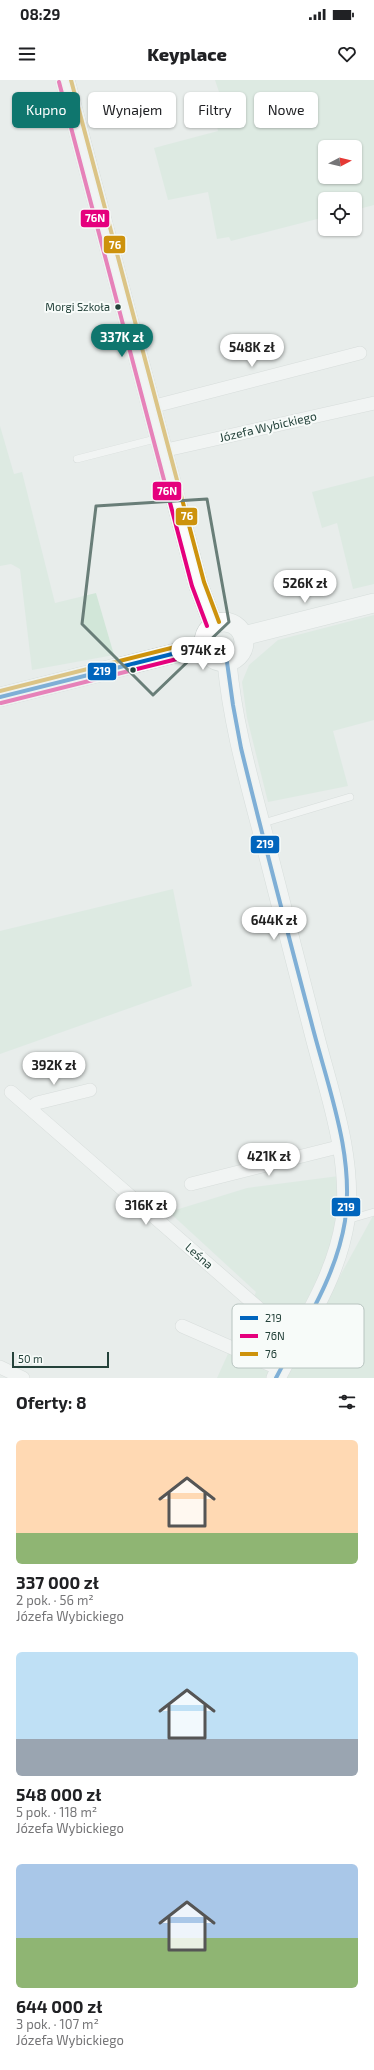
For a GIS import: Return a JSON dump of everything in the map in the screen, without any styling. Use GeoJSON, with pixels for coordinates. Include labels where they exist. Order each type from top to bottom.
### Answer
{"type":"FeatureCollection","features":[{"type":"Feature","properties":{"kind":"street"},"geometry":{"type":"LineString","coordinates":[[65,80],[198,584],[213,624]]}},
{"type":"Feature","properties":{"kind":"street"},"geometry":{"type":"LineString","coordinates":[[151,406],[360,353]]}},
{"type":"Feature","properties":{"kind":"street","name":"Józefa Wybickiego"},"geometry":{"type":"LineString","coordinates":[[161,444],[374,403]]}},
{"type":"Feature","properties":{"kind":"street"},"geometry":{"type":"LineString","coordinates":[[243,636],[374,603]]}},
{"type":"Feature","properties":{"kind":"street"},"geometry":{"type":"LineString","coordinates":[[222,621],[231,623],[239,628],[243,636],[244,645],[241,653],[234,659],[227,662],[212,658],[207,653],[204,646],[206,634],[213,624],[222,621]]}},
{"type":"Feature","properties":{"kind":"street"},"geometry":{"type":"LineString","coordinates":[[0,698],[204,646]]}},
{"type":"Feature","properties":{"kind":"street"},"geometry":{"type":"LineString","coordinates":[[227,662],[238,734],[342,1146],[346,1185],[345,1221],[337,1255],[326,1286],[316,1304]]}},
{"type":"Feature","properties":{"kind":"street"},"geometry":{"type":"LineString","coordinates":[[30,1108],[37,1103],[90,1090]]}},
{"type":"Feature","properties":{"kind":"street","name":"Leśna"},"geometry":{"type":"LineString","coordinates":[[11,1092],[254,1304]]}},
{"type":"Feature","properties":{"kind":"street"},"geometry":{"type":"LineString","coordinates":[[191,1184],[342,1146]]}},
{"type":"Feature","properties":{"kind":"street"},"geometry":{"type":"LineString","coordinates":[[182,1326],[232,1351]]}},
{"type":"Feature","properties":{"kind":"street"},"geometry":{"type":"LineString","coordinates":[[0,1367],[23,1378]]}},
{"type":"Feature","properties":{"kind":"street"},"geometry":{"type":"LineString","coordinates":[[266,1368],[278,1374]]}},
{"type":"Feature","properties":{"kind":"lane","name":"Józefa Wybickiego"},"geometry":{"type":"LineString","coordinates":[[77,459],[161,444]]}},
{"type":"Feature","properties":{"kind":"lane"},"geometry":{"type":"LineString","coordinates":[[260,824],[350,797]]}},
{"type":"Feature","properties":{"kind":"lane"},"geometry":{"type":"LineString","coordinates":[[345,1221],[374,1212]]}},
{"type":"Feature","properties":{"kind":"highlighted area"},"geometry":{"type":"Polygon","coordinates":[[[207,499],[229,622],[153,695],[82,624],[96,506],[207,499]]]}},
{"type":"Feature","properties":{"kind":"green space"},"geometry":{"type":"Polygon","coordinates":[[[215,80],[374,80],[374,205],[362,208],[362,192],[318,192],[318,219],[231,241],[229,237],[217,239],[208,192],[168,200],[154,148],[218,131],[217,128],[246,128],[246,92],[219,92],[215,80]]]}},
{"type":"Feature","properties":{"kind":"green space"},"geometry":{"type":"Polygon","coordinates":[[[0,426],[14,474],[22,472],[55,603],[96,593],[114,655],[32,670],[20,569],[11,564],[0,566],[0,426]]]}},
{"type":"Feature","properties":{"kind":"green space"},"geometry":{"type":"Polygon","coordinates":[[[374,476],[374,584],[353,589],[337,523],[322,528],[312,492],[374,476]]]}},
{"type":"Feature","properties":{"kind":"green space"},"geometry":{"type":"Polygon","coordinates":[[[374,615],[374,720],[333,731],[348,786],[268,802],[247,718],[242,682],[249,665],[278,640],[374,615]]]}},
{"type":"Feature","properties":{"kind":"green space"},"geometry":{"type":"Polygon","coordinates":[[[173,889],[192,986],[0,1054],[0,931],[173,889]]]}},
{"type":"Feature","properties":{"kind":"green space"},"geometry":{"type":"Polygon","coordinates":[[[339,1176],[337,1221],[323,1269],[305,1304],[251,1304],[256,1292],[169,1212],[247,1188],[339,1176]]]}},
{"type":"Feature","properties":{"kind":"green space"},"geometry":{"type":"Polygon","coordinates":[[[374,1214],[374,1378],[284,1378],[289,1368],[364,1368],[364,1304],[325,1304],[374,1214]]]}},
{"type":"Feature","properties":{"kind":"green space"},"geometry":{"type":"Polygon","coordinates":[[[232,1345],[232,1368],[272,1368],[267,1378],[217,1378],[232,1345]]]}},
{"type":"Feature","properties":{"kind":"transit line","name":"76"},"geometry":{"type":"LineString","coordinates":[[71,80],[204,582],[219,622]]}},
{"type":"Feature","properties":{"kind":"transit line","name":"76N"},"geometry":{"type":"LineString","coordinates":[[59,82],[192,586],[207,626]]}},
{"type":"Feature","properties":{"kind":"transit line","name":"76"},"geometry":{"type":"LineString","coordinates":[[0,691],[203,640]]}},
{"type":"Feature","properties":{"kind":"transit line","name":"219"},"geometry":{"type":"LineString","coordinates":[[0,697],[204,646]]}},
{"type":"Feature","properties":{"kind":"transit line","name":"76N"},"geometry":{"type":"LineString","coordinates":[[1,703],[205,652]]}},
{"type":"Feature","properties":{"kind":"transit line","name":"219"},"geometry":{"type":"LineString","coordinates":[[227,662],[241,748],[284,919],[338,1120],[343,1145],[347,1196],[345,1221],[341,1242],[334,1263],[316,1304]]}},
{"type":"Feature","properties":{"kind":"transit line","name":"219"},"geometry":{"type":"LineString","coordinates":[[276,1378],[281,1368]]}},
{"type":"Feature","properties":{"kind":"place","name":"Morgi Szkoła"},"geometry":{"type":"Point","coordinates":[118,307]}}]}
